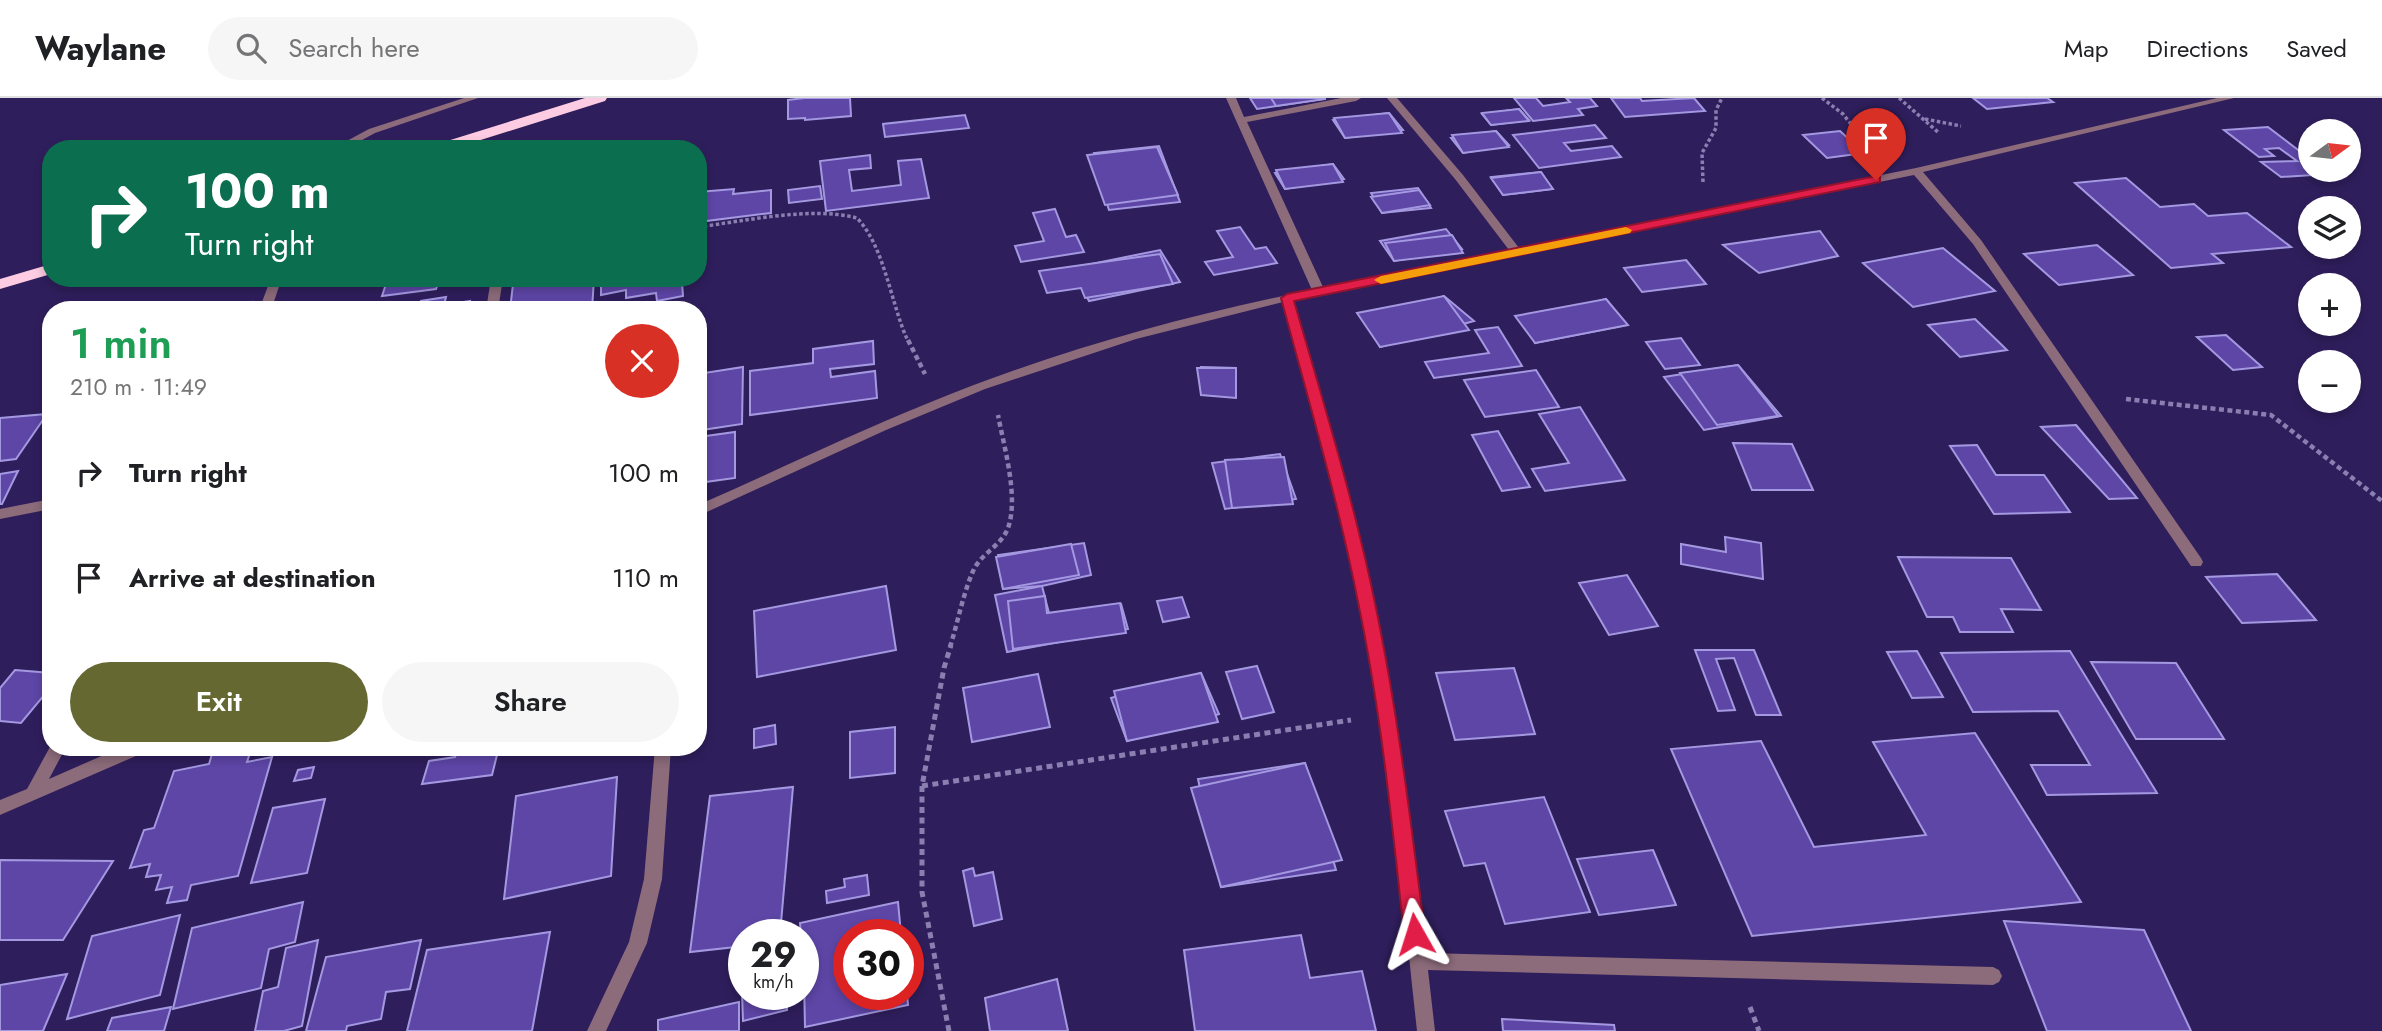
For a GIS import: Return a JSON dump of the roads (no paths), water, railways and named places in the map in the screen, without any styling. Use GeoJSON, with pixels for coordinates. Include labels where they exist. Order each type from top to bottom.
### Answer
{"type":"FeatureCollection","features":[{"type":"Feature","properties":{"kind":"highway"},"geometry":{"type":"LineString","coordinates":[[465,140],[600,98]]}},
{"type":"Feature","properties":{"kind":"highway"},"geometry":{"type":"LineString","coordinates":[[0,285],[42,272]]}},
{"type":"Feature","properties":{"kind":"street"},"geometry":{"type":"LineString","coordinates":[[353,140],[372,131],[473,98]]}},
{"type":"Feature","properties":{"kind":"street"},"geometry":{"type":"LineString","coordinates":[[1231,98],[1319,292]]}},
{"type":"Feature","properties":{"kind":"street"},"geometry":{"type":"LineString","coordinates":[[1242,120],[1356,98]]}},
{"type":"Feature","properties":{"kind":"street"},"geometry":{"type":"LineString","coordinates":[[1392,98],[1516,252]]}},
{"type":"Feature","properties":{"kind":"street"},"geometry":{"type":"LineString","coordinates":[[707,509],[883,426],[939,403],[1119,339],[1203,316],[1973,159],[2229,98]]}},
{"type":"Feature","properties":{"kind":"street"},"geometry":{"type":"LineString","coordinates":[[1916,171],[1978,242],[2196,562]]}},
{"type":"Feature","properties":{"kind":"street"},"geometry":{"type":"LineString","coordinates":[[1287,298],[1338,481],[1367,602],[1387,714],[1426,1031]]}},
{"type":"Feature","properties":{"kind":"street"},"geometry":{"type":"LineString","coordinates":[[0,514],[42,506]]}},
{"type":"Feature","properties":{"kind":"street"},"geometry":{"type":"LineString","coordinates":[[33,793],[53,756]]}},
{"type":"Feature","properties":{"kind":"street"},"geometry":{"type":"LineString","coordinates":[[0,808],[118,756]]}},
{"type":"Feature","properties":{"kind":"street"},"geometry":{"type":"LineString","coordinates":[[596,1031],[638,943],[653,879],[662,756]]}},
{"type":"Feature","properties":{"kind":"street"},"geometry":{"type":"LineString","coordinates":[[1418,961],[1993,976]]}}]}
